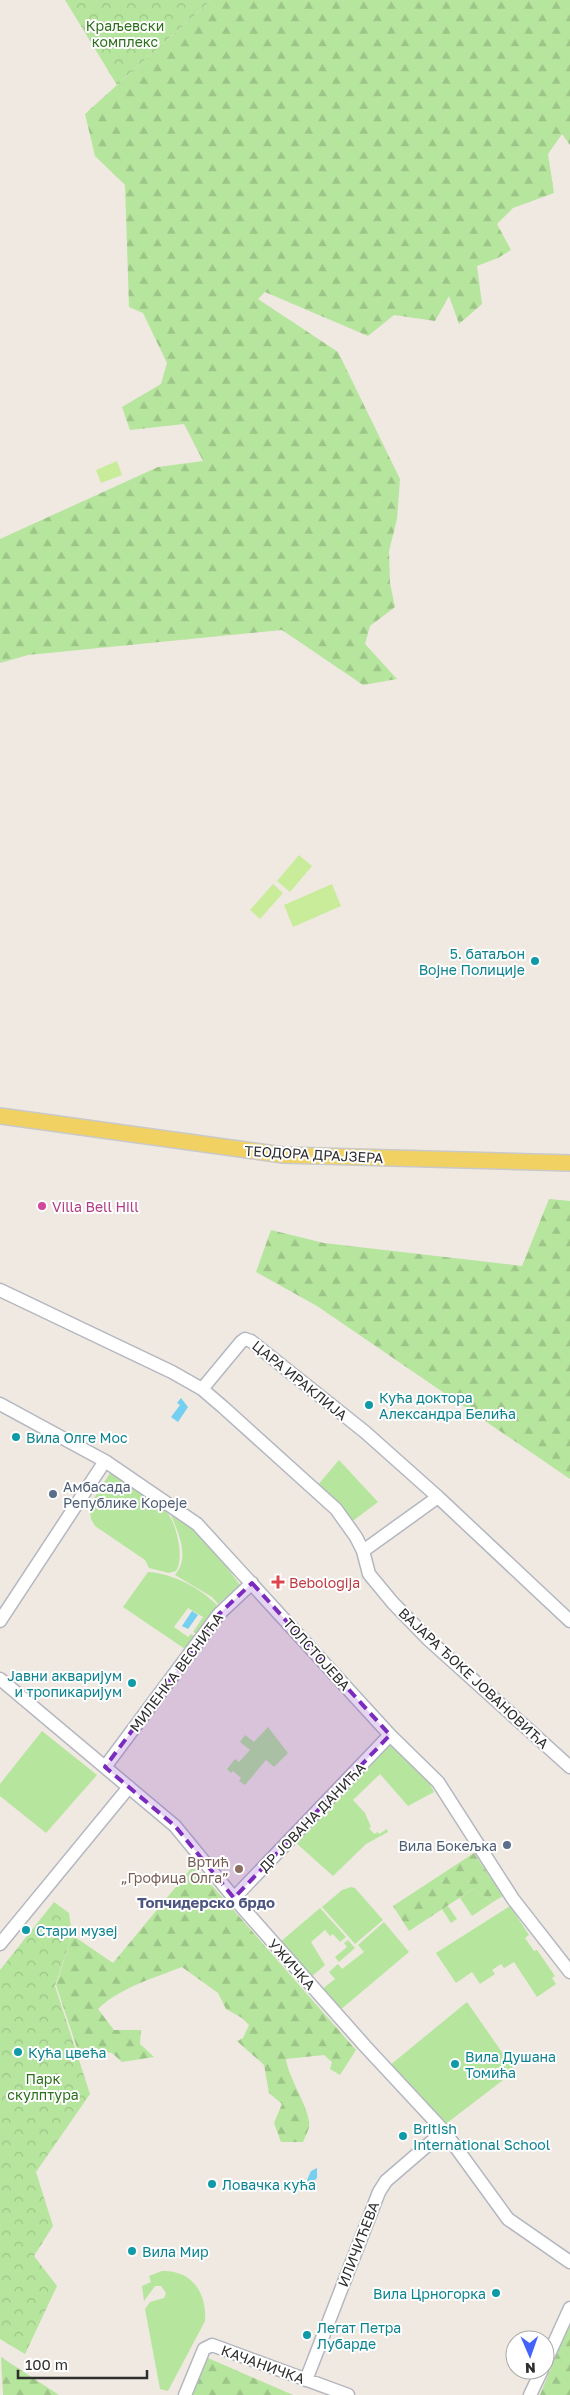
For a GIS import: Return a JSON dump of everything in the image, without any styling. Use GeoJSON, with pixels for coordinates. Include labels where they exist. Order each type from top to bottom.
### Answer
{"type":"FeatureCollection","features":[{"type":"Feature","properties":{"kind":"main road","name":"ТЕОДОРА ДРАЈЗЕРА"},"geometry":{"type":"LineString","coordinates":[[0,1116],[283,1155],[570,1163]]}},
{"type":"Feature","properties":{"kind":"street"},"geometry":{"type":"LineString","coordinates":[[0,1290],[172,1372],[202,1389]]}},
{"type":"Feature","properties":{"kind":"street","name":"ЦАРА ИРАКЛИЈА"},"geometry":{"type":"LineString","coordinates":[[202,1389],[242,1342],[249,1339],[365,1432],[438,1497],[570,1621]]}},
{"type":"Feature","properties":{"kind":"street","name":"ВАЈАРА ЂОКЕ ЈОВАНОВИЋА"},"geometry":{"type":"LineString","coordinates":[[202,1389],[336,1510],[348,1525],[363,1551],[369,1574],[393,1603],[441,1652],[570,1767]]}},
{"type":"Feature","properties":{"kind":"street","name":"ТОЛСТОЈЕВА"},"geometry":{"type":"LineString","coordinates":[[0,1404],[105,1461],[197,1524],[390,1735],[438,1782],[513,1898],[570,1972]]}},
{"type":"Feature","properties":{"kind":"street"},"geometry":{"type":"LineString","coordinates":[[0,1622],[105,1461]]}},
{"type":"Feature","properties":{"kind":"street"},"geometry":{"type":"LineString","coordinates":[[363,1551],[438,1497]]}},
{"type":"Feature","properties":{"kind":"street","name":"МИЛЕНКА ВЕСНИЋА"},"geometry":{"type":"LineString","coordinates":[[105,1767],[218,1614],[252,1583]]}},
{"type":"Feature","properties":{"kind":"street","name":"УЖИЧКА"},"geometry":{"type":"LineString","coordinates":[[0,1679],[175,1826],[234,1898],[365,2046],[444,2131],[508,2219],[570,2262]]}},
{"type":"Feature","properties":{"kind":"street","name":"ДР ЈОВАНА ДАНИЋА"},"geometry":{"type":"LineString","coordinates":[[234,1898],[390,1735]]}},
{"type":"Feature","properties":{"kind":"street"},"geometry":{"type":"LineString","coordinates":[[0,1944],[129,1787]]}},
{"type":"Feature","properties":{"kind":"street","name":"ИЛИЧИЋЕВА"},"geometry":{"type":"LineString","coordinates":[[306,2380],[378,2192],[386,2181],[444,2131]]}},
{"type":"Feature","properties":{"kind":"street"},"geometry":{"type":"LineString","coordinates":[[555,2341],[570,2308]]}},
{"type":"Feature","properties":{"kind":"street","name":"КАЧАНИЧКА"},"geometry":{"type":"LineString","coordinates":[[185,2395],[207,2346],[212,2345],[348,2395]]}},
{"type":"Feature","properties":{"kind":"street"},"geometry":{"type":"LineString","coordinates":[[530,2395],[537,2380]]}},
{"type":"Feature","properties":{"kind":"highlighted area"},"geometry":{"type":"Polygon","coordinates":[[[252,1583],[390,1735],[234,1898],[175,1826],[105,1767],[219,1614],[252,1583]]]}},
{"type":"Feature","properties":{"kind":"green space","name":"Краљевски комплекс"},"geometry":{"type":"Polygon","coordinates":[[[65,0],[211,0],[117,85],[65,0]]]}},
{"type":"Feature","properties":{"kind":"green space"},"geometry":{"type":"Polygon","coordinates":[[[211,0],[570,0],[570,145],[562,134],[548,154],[554,193],[513,208],[497,224],[511,250],[498,258],[477,266],[482,304],[459,324],[449,296],[435,321],[394,315],[368,336],[265,292],[258,299],[338,352],[400,479],[397,519],[389,551],[390,583],[395,607],[370,626],[365,644],[397,679],[363,685],[282,630],[28,655],[0,663],[0,539],[158,467],[203,461],[184,424],[130,430],[122,407],[161,384],[167,363],[143,313],[129,307],[125,185],[95,156],[85,114],[211,0]]]}},
{"type":"Feature","properties":{"kind":"green space"},"geometry":{"type":"Polygon","coordinates":[[[117,461],[122,475],[101,483],[96,470],[117,461]]]}},
{"type":"Feature","properties":{"kind":"green space"},"geometry":{"type":"Polygon","coordinates":[[[299,855],[312,866],[290,892],[277,881],[299,855]]]}},
{"type":"Feature","properties":{"kind":"green space"},"geometry":{"type":"Polygon","coordinates":[[[273,884],[283,893],[260,919],[250,910],[273,884]]]}},
{"type":"Feature","properties":{"kind":"green space"},"geometry":{"type":"Polygon","coordinates":[[[332,884],[341,906],[293,927],[284,905],[332,884]]]}},
{"type":"Feature","properties":{"kind":"green space"},"geometry":{"type":"Polygon","coordinates":[[[549,1199],[570,1201],[570,1479],[317,1306],[256,1272],[271,1230],[324,1243],[522,1266],[549,1199]]]}},
{"type":"Feature","properties":{"kind":"green space"},"geometry":{"type":"Polygon","coordinates":[[[339,1460],[378,1502],[350,1523],[317,1486],[339,1460]]]}},
{"type":"Feature","properties":{"kind":"green space"},"geometry":{"type":"Polygon","coordinates":[[[110,1473],[154,1501],[170,1516],[176,1531],[180,1558],[176,1571],[169,1573],[149,1568],[145,1560],[95,1526],[91,1519],[89,1506],[110,1473]]]}},
{"type":"Feature","properties":{"kind":"green space"},"geometry":{"type":"Polygon","coordinates":[[[171,1515],[182,1520],[201,1535],[240,1585],[218,1604],[212,1597],[175,1575],[182,1561],[182,1546],[171,1515]]]}},
{"type":"Feature","properties":{"kind":"green space"},"geometry":{"type":"Polygon","coordinates":[[[148,1572],[167,1575],[185,1582],[217,1605],[197,1634],[193,1632],[203,1617],[188,1608],[174,1627],[188,1637],[191,1634],[195,1636],[185,1649],[123,1607],[148,1572]]]}},
{"type":"Feature","properties":{"kind":"green space"},"geometry":{"type":"Polygon","coordinates":[[[268,1727],[288,1753],[274,1767],[266,1760],[245,1785],[239,1781],[241,1778],[233,1771],[231,1773],[227,1769],[235,1759],[239,1762],[250,1750],[240,1742],[245,1735],[254,1742],[268,1727]]]}},
{"type":"Feature","properties":{"kind":"green space"},"geometry":{"type":"Polygon","coordinates":[[[42,1731],[97,1775],[46,1833],[0,1796],[0,1784],[42,1731]]]}},
{"type":"Feature","properties":{"kind":"green space"},"geometry":{"type":"Polygon","coordinates":[[[390,1745],[429,1782],[434,1792],[408,1806],[380,1774],[353,1800],[365,1813],[371,1827],[369,1828],[374,1834],[378,1832],[379,1834],[387,1829],[388,1832],[366,1844],[333,1876],[296,1843],[390,1745]]]}},
{"type":"Feature","properties":{"kind":"green space"},"geometry":{"type":"Polygon","coordinates":[[[474,1853],[503,1896],[493,1902],[473,1889],[409,1931],[393,1906],[474,1853]]]}},
{"type":"Feature","properties":{"kind":"green space"},"geometry":{"type":"Polygon","coordinates":[[[194,1865],[356,2050],[340,2075],[330,2069],[332,2062],[324,2055],[286,2059],[309,2121],[309,2129],[303,2142],[281,2142],[274,2123],[282,2104],[269,2093],[264,2065],[237,2041],[243,2038],[249,2025],[242,2018],[226,2009],[218,1993],[182,1967],[126,1989],[98,2009],[114,2030],[141,2030],[140,2044],[154,2057],[122,2062],[112,2053],[77,2048],[56,1985],[72,1935],[113,1963],[194,1865]]]}},
{"type":"Feature","properties":{"kind":"green space"},"geometry":{"type":"Polygon","coordinates":[[[351,1887],[355,1888],[383,1920],[355,1944],[322,1907],[342,1890],[351,1887]]]}},
{"type":"Feature","properties":{"kind":"green space"},"geometry":{"type":"Polygon","coordinates":[[[473,1889],[493,1902],[472,1916],[460,1898],[473,1889]]]}},
{"type":"Feature","properties":{"kind":"green space","name":"Парк скулптура"},"geometry":{"type":"Polygon","coordinates":[[[54,1902],[69,1913],[72,1935],[55,1986],[90,2094],[36,2172],[53,2226],[34,2256],[57,2286],[25,2354],[0,2339],[0,1970],[54,1902]]]}},
{"type":"Feature","properties":{"kind":"green space"},"geometry":{"type":"Polygon","coordinates":[[[448,1906],[457,1919],[451,1923],[442,1909],[448,1906]]]}},
{"type":"Feature","properties":{"kind":"green space"},"geometry":{"type":"Polygon","coordinates":[[[510,1906],[529,1935],[525,1938],[534,1951],[537,1950],[555,1976],[552,1978],[556,1984],[537,1997],[514,1962],[504,1968],[501,1964],[492,1970],[495,1974],[480,1984],[472,1972],[456,1983],[436,1953],[510,1906]]]}},
{"type":"Feature","properties":{"kind":"green space"},"geometry":{"type":"Polygon","coordinates":[[[320,1908],[346,1937],[340,1942],[333,1934],[330,1936],[325,1930],[311,1942],[325,1965],[310,1978],[279,1943],[320,1908]]]}},
{"type":"Feature","properties":{"kind":"green space"},"geometry":{"type":"Polygon","coordinates":[[[384,1922],[409,1952],[339,2011],[321,1990],[335,1979],[329,1972],[338,1964],[342,1969],[364,1952],[358,1945],[384,1922]]]}},
{"type":"Feature","properties":{"kind":"green space"},"geometry":{"type":"Polygon","coordinates":[[[348,1940],[355,1948],[339,1962],[335,1957],[347,1947],[344,1943],[348,1940]]]}},
{"type":"Feature","properties":{"kind":"green space"},"geometry":{"type":"Polygon","coordinates":[[[467,2002],[515,2071],[443,2126],[389,2066],[467,2002]]]}},
{"type":"Feature","properties":{"kind":"green space"},"geometry":{"type":"Polygon","coordinates":[[[162,2271],[182,2274],[189,2279],[200,2293],[205,2311],[205,2321],[168,2391],[160,2389],[145,2309],[150,2302],[164,2298],[166,2293],[161,2286],[155,2286],[144,2301],[142,2286],[151,2282],[149,2276],[162,2271]]]}},
{"type":"Feature","properties":{"kind":"green space"},"geometry":{"type":"Polygon","coordinates":[[[570,2322],[570,2395],[540,2395],[546,2380],[555,2380],[555,2358],[570,2322]]]}},
{"type":"Feature","properties":{"kind":"green space"},"geometry":{"type":"Polygon","coordinates":[[[1,2357],[59,2395],[3,2395],[1,2357]]]}},
{"type":"Feature","properties":{"kind":"green space"},"geometry":{"type":"Polygon","coordinates":[[[208,2358],[293,2395],[189,2395],[208,2358]]]}},
{"type":"Feature","properties":{"kind":"water"},"geometry":{"type":"Polygon","coordinates":[[[181,1398],[188,1407],[178,1422],[171,1417],[180,1405],[177,1403],[181,1398]]]}},
{"type":"Feature","properties":{"kind":"water"},"geometry":{"type":"Polygon","coordinates":[[[192,1611],[198,1615],[188,1629],[182,1626],[192,1611]]]}},
{"type":"Feature","properties":{"kind":"water"},"geometry":{"type":"Polygon","coordinates":[[[317,2168],[317,2178],[310,2184],[307,2180],[311,2171],[317,2168]]]}},
{"type":"Feature","properties":{"kind":"place","name":"5. батаљон Војне Полиције"},"geometry":{"type":"Point","coordinates":[535,961]}},
{"type":"Feature","properties":{"kind":"place","name":"Villa Bell Hill"},"geometry":{"type":"Point","coordinates":[42,1206]}},
{"type":"Feature","properties":{"kind":"place","name":"Кућа доктора Александра Белића"},"geometry":{"type":"Point","coordinates":[369,1405]}},
{"type":"Feature","properties":{"kind":"place","name":"Вила Олге Мос"},"geometry":{"type":"Point","coordinates":[16,1437]}},
{"type":"Feature","properties":{"kind":"place","name":"Амбасада Републике Кореје"},"geometry":{"type":"Point","coordinates":[53,1494]}},
{"type":"Feature","properties":{"kind":"place","name":"Bebologija"},"geometry":{"type":"Point","coordinates":[278,1582]}},
{"type":"Feature","properties":{"kind":"place","name":"Јавни акваријум и тропикаријум"},"geometry":{"type":"Point","coordinates":[132,1683]}},
{"type":"Feature","properties":{"kind":"place","name":"Вила Бокељка"},"geometry":{"type":"Point","coordinates":[507,1845]}},
{"type":"Feature","properties":{"kind":"place","name":"Вртић „Грофица Олга”"},"geometry":{"type":"Point","coordinates":[239,1869]}},
{"type":"Feature","properties":{"kind":"place","name":"Стари музеј"},"geometry":{"type":"Point","coordinates":[26,1930]}},
{"type":"Feature","properties":{"kind":"place","name":"Кућа цвећа"},"geometry":{"type":"Point","coordinates":[18,2052]}},
{"type":"Feature","properties":{"kind":"place","name":"Вила Душана Томића"},"geometry":{"type":"Point","coordinates":[455,2064]}},
{"type":"Feature","properties":{"kind":"place","name":"British International School"},"geometry":{"type":"Point","coordinates":[403,2136]}},
{"type":"Feature","properties":{"kind":"place","name":"Ловачка кућа"},"geometry":{"type":"Point","coordinates":[212,2184]}},
{"type":"Feature","properties":{"kind":"place","name":"Вила Мир"},"geometry":{"type":"Point","coordinates":[132,2251]}},
{"type":"Feature","properties":{"kind":"place","name":"Вила Црногорка"},"geometry":{"type":"Point","coordinates":[496,2293]}},
{"type":"Feature","properties":{"kind":"place","name":"Легат Петра Лубарде"},"geometry":{"type":"Point","coordinates":[307,2335]}},
{"type":"Feature","properties":{"kind":"district","name":"Топчидерско брдо"},"geometry":{"type":"Point","coordinates":[206,1902]}}]}
